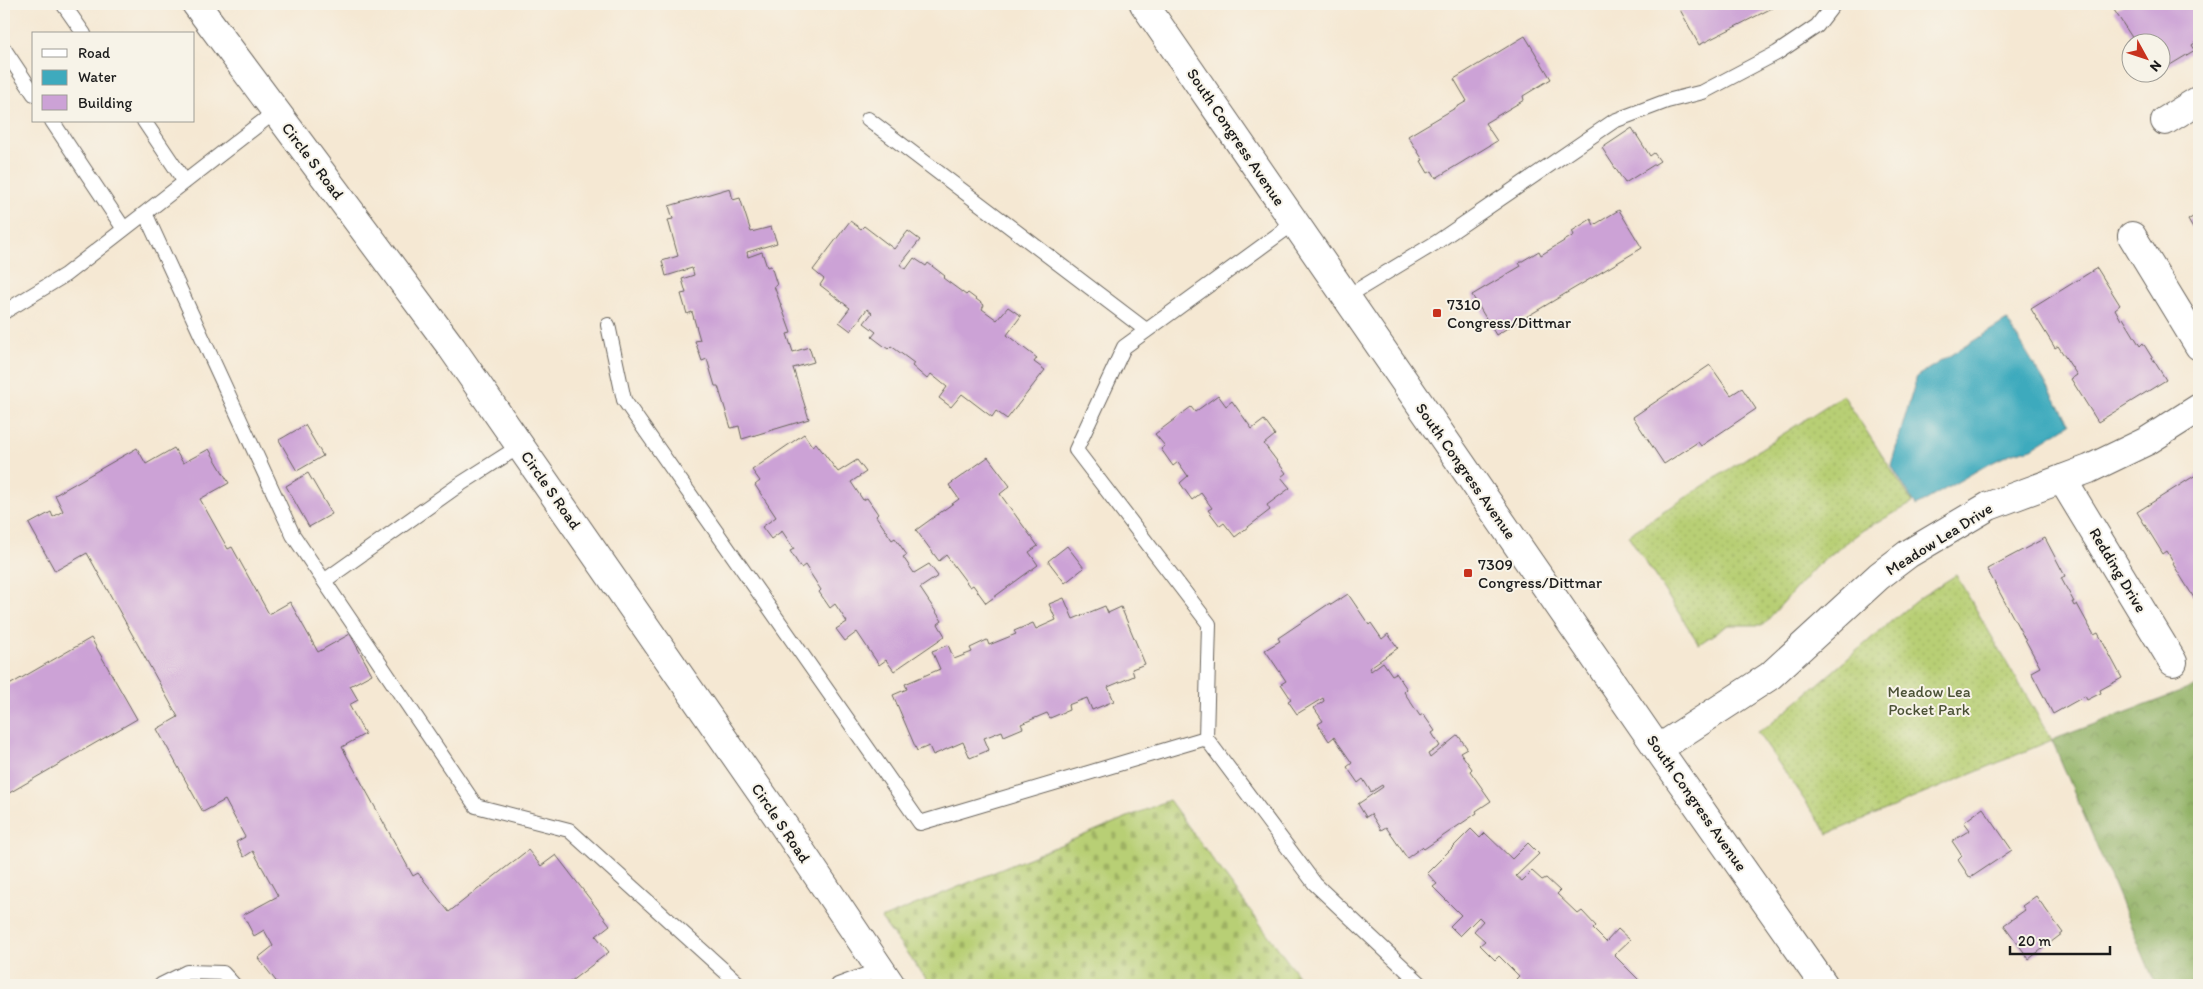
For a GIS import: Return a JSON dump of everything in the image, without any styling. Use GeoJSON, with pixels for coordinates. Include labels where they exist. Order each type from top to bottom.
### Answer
{"type":"FeatureCollection","features":[{"type":"Feature","properties":{"kind":"street","name":"Circle S Road"},"geometry":{"type":"LineString","coordinates":[[196,4],[452,348],[780,820],[886,977]]}},
{"type":"Feature","properties":{"kind":"street","name":"South Congress Avenue"},"geometry":{"type":"LineString","coordinates":[[1144,4],[1658,749],[1824,985]]}},
{"type":"Feature","properties":{"kind":"street"},"geometry":{"type":"LineString","coordinates":[[2166,121],[2199,100]]}},
{"type":"Feature","properties":{"kind":"street"},"geometry":{"type":"LineString","coordinates":[[2132,236],[2199,346]]}},
{"type":"Feature","properties":{"kind":"street","name":"Meadow Lea Drive"},"geometry":{"type":"LineString","coordinates":[[1658,749],[1770,676],[1879,576],[1908,554],[1990,506],[2089,469],[2147,440],[2199,408]]}},
{"type":"Feature","properties":{"kind":"street","name":"Redding Drive"},"geometry":{"type":"LineString","coordinates":[[2062,479],[2174,662]]}},
{"type":"Feature","properties":{"kind":"lane"},"geometry":{"type":"LineString","coordinates":[[64,4],[83,32]]}},
{"type":"Feature","properties":{"kind":"lane"},"geometry":{"type":"LineString","coordinates":[[1346,297],[1437,242],[1614,121],[1667,102],[1703,92],[1768,57],[1817,26],[1834,4]]}},
{"type":"Feature","properties":{"kind":"lane"},"geometry":{"type":"LineString","coordinates":[[4,49],[32,91]]}},
{"type":"Feature","properties":{"kind":"lane"},"geometry":{"type":"LineString","coordinates":[[4,312],[65,275],[276,111]]}},
{"type":"Feature","properties":{"kind":"lane"},"geometry":{"type":"LineString","coordinates":[[868,119],[1146,330]]}},
{"type":"Feature","properties":{"kind":"lane"},"geometry":{"type":"LineString","coordinates":[[53,122],[124,229]]}},
{"type":"Feature","properties":{"kind":"lane"},"geometry":{"type":"LineString","coordinates":[[145,122],[185,182]]}},
{"type":"Feature","properties":{"kind":"lane"},"geometry":{"type":"LineString","coordinates":[[145,213],[293,535],[476,806],[568,830],[740,985]]}},
{"type":"Feature","properties":{"kind":"lane"},"geometry":{"type":"LineString","coordinates":[[1294,223],[1124,347],[1076,450],[1209,624],[1206,738],[1315,884],[1422,985]]}},
{"type":"Feature","properties":{"kind":"lane"},"geometry":{"type":"LineString","coordinates":[[608,325],[624,400],[920,823],[1206,738]]}},
{"type":"Feature","properties":{"kind":"lane"},"geometry":{"type":"LineString","coordinates":[[324,581],[459,485],[520,446]]}},
{"type":"Feature","properties":{"kind":"lane"},"geometry":{"type":"LineString","coordinates":[[161,985],[186,972],[223,973],[234,985]]}},
{"type":"Feature","properties":{"kind":"lane"},"geometry":{"type":"LineString","coordinates":[[838,985],[886,977]]}},
{"type":"Feature","properties":{"kind":"green space"},"geometry":{"type":"Polygon","coordinates":[[[1843,395],[1913,503],[1863,530],[1817,565],[1763,625],[1728,625],[1699,644],[1628,535],[1843,395]]]}},
{"type":"Feature","properties":{"kind":"green space","name":"Meadow Lea Pocket Park"},"geometry":{"type":"Polygon","coordinates":[[[1956,575],[2052,740],[1828,834],[1757,732],[1768,726],[1790,708],[1921,597],[1956,575]]]}},
{"type":"Feature","properties":{"kind":"green space"},"geometry":{"type":"Polygon","coordinates":[[[2199,685],[2199,985],[2156,985],[2052,740],[2199,685]]]}},
{"type":"Feature","properties":{"kind":"green space"},"geometry":{"type":"Polygon","coordinates":[[[1169,800],[1305,985],[931,985],[881,919],[1169,800]]]}},
{"type":"Feature","properties":{"kind":"water"},"geometry":{"type":"Polygon","coordinates":[[[2007,320],[2070,424],[2032,448],[2010,454],[1985,466],[1916,506],[1891,465],[1917,376],[2007,320]]]}},
{"type":"Feature","properties":{"kind":"building"},"geometry":{"type":"Polygon","coordinates":[[[1677,4],[1780,4],[1699,45],[1677,4]]]}},
{"type":"Feature","properties":{"kind":"building"},"geometry":{"type":"Polygon","coordinates":[[[2124,4],[2199,4],[2199,40],[2192,45],[2195,50],[2170,65],[2170,32],[2128,32],[2114,10],[2124,4]]]}},
{"type":"Feature","properties":{"kind":"building"},"geometry":{"type":"Polygon","coordinates":[[[1525,36],[1551,79],[1523,96],[1524,100],[1485,123],[1497,141],[1436,178],[1432,171],[1428,173],[1421,161],[1423,160],[1408,136],[1467,101],[1454,79],[1525,36]]]}},
{"type":"Feature","properties":{"kind":"building"},"geometry":{"type":"Polygon","coordinates":[[[1632,128],[1650,156],[1654,153],[1660,161],[1625,183],[1602,148],[1632,128]]]}},
{"type":"Feature","properties":{"kind":"building"},"geometry":{"type":"Polygon","coordinates":[[[730,188],[733,200],[740,198],[751,232],[771,227],[777,243],[747,252],[748,257],[762,252],[767,267],[771,266],[777,285],[774,286],[791,333],[787,334],[793,352],[809,347],[814,362],[793,368],[809,419],[742,439],[739,426],[731,428],[718,386],[715,386],[707,359],[702,361],[695,341],[700,340],[692,312],[687,314],[681,294],[686,293],[682,279],[694,275],[692,268],[666,276],[662,261],[678,256],[668,220],[673,219],[669,206],[730,188]]]}},
{"type":"Feature","properties":{"kind":"building"},"geometry":{"type":"Polygon","coordinates":[[[1619,210],[1642,248],[1496,335],[1472,295],[1521,266],[1519,263],[1539,251],[1541,255],[1574,235],[1572,231],[1591,219],[1594,225],[1619,210]]]}},
{"type":"Feature","properties":{"kind":"building"},"geometry":{"type":"Polygon","coordinates":[[[2199,213],[2199,239],[2188,220],[2199,213]]]}},
{"type":"Feature","properties":{"kind":"building"},"geometry":{"type":"Polygon","coordinates":[[[850,221],[861,229],[864,226],[894,249],[908,231],[920,240],[900,265],[906,269],[914,258],[926,266],[928,263],[945,276],[943,278],[966,295],[968,293],[984,305],[982,309],[997,320],[1008,307],[1021,316],[1007,335],[1037,358],[1034,362],[1045,370],[1007,419],[996,411],[992,417],[962,394],[951,407],[939,398],[947,387],[931,374],[927,379],[912,366],[914,363],[891,346],[888,349],[872,337],[876,332],[864,323],[872,313],[867,309],[851,331],[839,322],[850,308],[820,285],[824,279],[813,270],[850,221]]]}},
{"type":"Feature","properties":{"kind":"building"},"geometry":{"type":"Polygon","coordinates":[[[2097,268],[2120,305],[2115,309],[2121,320],[2123,318],[2140,346],[2143,343],[2166,380],[2098,422],[2071,379],[2077,375],[2058,346],[2055,348],[2031,309],[2097,268]]]}},
{"type":"Feature","properties":{"kind":"building"},"geometry":{"type":"Polygon","coordinates":[[[1710,365],[1731,395],[1742,388],[1756,409],[1701,446],[1698,442],[1664,464],[1633,417],[1710,365]]]}},
{"type":"Feature","properties":{"kind":"building"},"geometry":{"type":"Polygon","coordinates":[[[1218,395],[1226,406],[1232,401],[1252,429],[1264,420],[1275,435],[1264,444],[1286,473],[1281,477],[1290,488],[1267,505],[1270,510],[1235,537],[1224,523],[1220,526],[1208,510],[1212,508],[1201,493],[1192,500],[1180,483],[1188,476],[1178,462],[1173,466],[1161,449],[1165,446],[1155,434],[1191,407],[1195,412],[1218,395]]]}},
{"type":"Feature","properties":{"kind":"building"},"geometry":{"type":"Polygon","coordinates":[[[305,425],[323,456],[297,471],[279,440],[305,425]]]}},
{"type":"Feature","properties":{"kind":"building"},"geometry":{"type":"Polygon","coordinates":[[[804,434],[812,446],[816,443],[838,472],[857,460],[866,472],[851,482],[863,500],[867,498],[892,540],[895,538],[907,555],[903,557],[914,573],[929,564],[938,576],[920,588],[942,621],[938,624],[945,636],[894,671],[886,660],[879,665],[857,632],[845,641],[836,629],[847,622],[835,604],[830,608],[805,565],[801,568],[790,551],[794,549],[782,531],[771,539],[762,527],[776,517],[755,485],[760,481],[752,470],[804,434]]]}},
{"type":"Feature","properties":{"kind":"building"},"geometry":{"type":"Polygon","coordinates":[[[137,448],[146,464],[174,448],[183,463],[209,449],[229,483],[200,499],[228,549],[232,547],[269,614],[290,602],[318,652],[350,634],[372,674],[350,686],[358,700],[349,705],[365,734],[342,747],[413,876],[418,873],[449,912],[528,850],[541,866],[556,855],[610,925],[596,936],[609,952],[566,985],[279,985],[258,958],[273,946],[264,930],[254,936],[243,915],[278,896],[253,851],[244,857],[236,842],[245,837],[225,800],[203,812],[157,729],[178,717],[87,553],[55,571],[29,524],[51,512],[53,517],[63,511],[55,495],[137,448]]]}},
{"type":"Feature","properties":{"kind":"building"},"geometry":{"type":"Polygon","coordinates":[[[988,457],[1010,486],[1000,494],[1038,546],[1029,552],[1038,565],[986,603],[973,585],[970,587],[946,555],[939,561],[916,530],[959,499],[949,485],[988,457]]]}},
{"type":"Feature","properties":{"kind":"building"},"geometry":{"type":"Polygon","coordinates":[[[308,473],[332,514],[309,527],[286,486],[308,473]]]}},
{"type":"Feature","properties":{"kind":"building"},"geometry":{"type":"Polygon","coordinates":[[[2199,473],[2199,606],[2167,551],[2163,554],[2137,512],[2199,473]]]}},
{"type":"Feature","properties":{"kind":"building"},"geometry":{"type":"Polygon","coordinates":[[[2045,538],[2065,576],[2061,578],[2074,602],[2072,602],[2074,606],[2077,604],[2094,635],[2098,633],[2122,678],[2100,690],[2101,693],[2087,700],[2085,696],[2053,714],[2031,672],[2040,667],[1987,569],[2045,538]]]}},
{"type":"Feature","properties":{"kind":"building"},"geometry":{"type":"Polygon","coordinates":[[[1067,546],[1084,568],[1065,583],[1048,561],[1067,546]]]}},
{"type":"Feature","properties":{"kind":"building"},"geometry":{"type":"Polygon","coordinates":[[[1348,594],[1369,625],[1371,623],[1382,639],[1388,634],[1398,648],[1369,668],[1371,671],[1383,662],[1392,675],[1396,673],[1407,689],[1404,692],[1420,716],[1423,714],[1435,731],[1432,733],[1440,746],[1428,754],[1430,758],[1458,735],[1467,748],[1460,752],[1472,769],[1470,771],[1491,801],[1476,811],[1477,813],[1424,849],[1422,847],[1407,858],[1386,827],[1381,830],[1371,814],[1366,817],[1358,804],[1383,787],[1382,785],[1371,792],[1363,779],[1358,783],[1347,767],[1352,763],[1334,737],[1329,741],[1318,724],[1323,721],[1314,708],[1324,701],[1323,698],[1297,714],[1288,701],[1291,699],[1281,684],[1286,681],[1265,650],[1280,641],[1278,638],[1330,603],[1331,605],[1348,594]]]}},
{"type":"Feature","properties":{"kind":"building"},"geometry":{"type":"Polygon","coordinates":[[[1064,598],[1073,619],[1105,606],[1108,613],[1121,607],[1145,664],[1132,669],[1134,676],[1108,687],[1114,701],[1092,710],[1087,698],[1068,705],[1069,710],[1050,718],[1047,713],[1021,724],[1023,728],[1004,736],[1002,731],[984,738],[989,750],[970,758],[963,742],[933,755],[929,746],[917,751],[893,695],[907,689],[905,684],[940,669],[932,651],[948,645],[954,659],[972,652],[970,648],[987,640],[989,645],[1016,634],[1014,631],[1033,623],[1036,629],[1056,620],[1049,604],[1064,598]]]}},
{"type":"Feature","properties":{"kind":"building"},"geometry":{"type":"Polygon","coordinates":[[[91,638],[137,719],[4,796],[4,688],[91,638]]]}},
{"type":"Feature","properties":{"kind":"building"},"geometry":{"type":"Polygon","coordinates":[[[1983,808],[2012,850],[1970,878],[1958,860],[1962,856],[1952,841],[1970,830],[1964,822],[1983,808]]]}},
{"type":"Feature","properties":{"kind":"building"},"geometry":{"type":"Polygon","coordinates":[[[1471,829],[1480,838],[1485,833],[1512,859],[1528,843],[1539,854],[1516,876],[1522,881],[1532,871],[1542,880],[1546,878],[1560,891],[1557,894],[1578,914],[1582,911],[1596,926],[1593,929],[1606,942],[1618,929],[1630,940],[1614,955],[1643,984],[1523,985],[1516,979],[1519,976],[1499,956],[1495,960],[1480,945],[1485,941],[1474,931],[1483,921],[1479,917],[1460,936],[1450,926],[1461,915],[1433,887],[1437,884],[1427,873],[1471,829]]]}},
{"type":"Feature","properties":{"kind":"building"},"geometry":{"type":"Polygon","coordinates":[[[2036,896],[2063,933],[2029,959],[2004,925],[2025,910],[2022,906],[2036,896]]]}},
{"type":"Feature","properties":{"kind":"place","name":"7310 Congress/Dittmar"},"geometry":{"type":"Point","coordinates":[1437,313]}},
{"type":"Feature","properties":{"kind":"place","name":"7309 Congress/Dittmar"},"geometry":{"type":"Point","coordinates":[1468,573]}}]}
